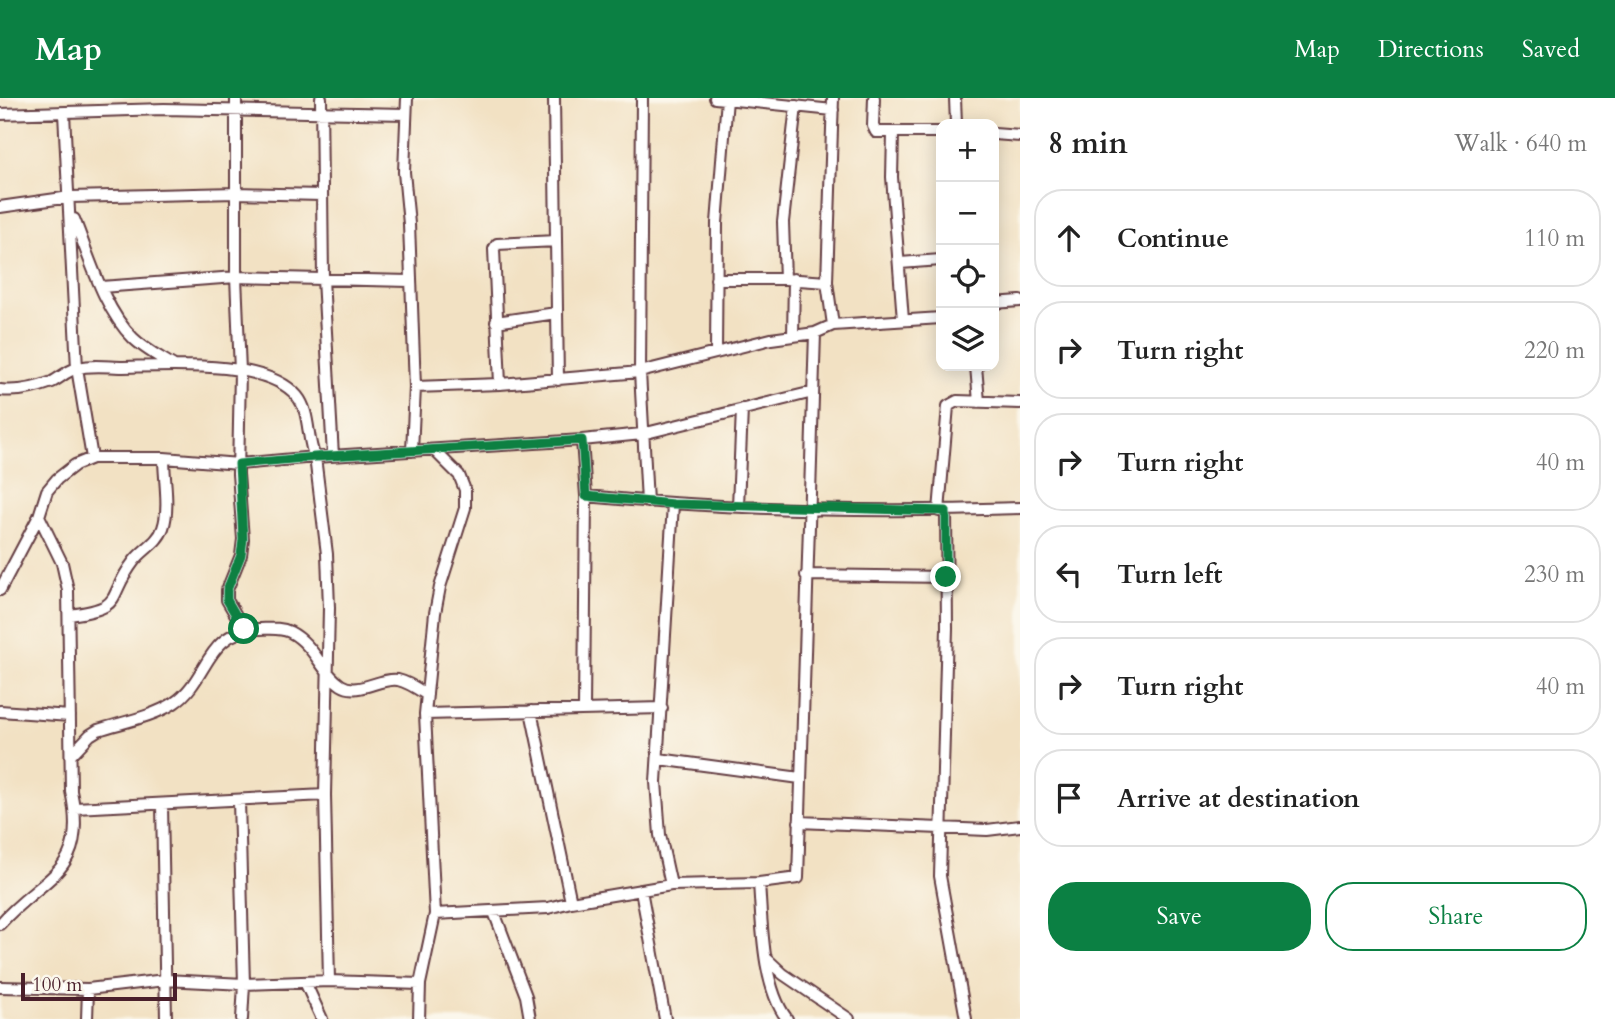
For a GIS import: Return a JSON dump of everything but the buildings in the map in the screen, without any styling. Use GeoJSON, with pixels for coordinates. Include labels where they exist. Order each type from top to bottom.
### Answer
{"type":"FeatureCollection","features":[{"type":"Feature","properties":{"kind":"street"},"geometry":{"type":"LineString","coordinates":[[236,98],[236,277],[243,539],[241,555],[227,590],[227,600],[244,629]]}},
{"type":"Feature","properties":{"kind":"street"},"geometry":{"type":"LineString","coordinates":[[321,98],[323,279],[333,456]]}},
{"type":"Feature","properties":{"kind":"street"},"geometry":{"type":"LineString","coordinates":[[407,98],[404,173],[409,223],[415,387],[412,451]]}},
{"type":"Feature","properties":{"kind":"street"},"geometry":{"type":"LineString","coordinates":[[554,98],[558,380]]}},
{"type":"Feature","properties":{"kind":"street"},"geometry":{"type":"LineString","coordinates":[[642,98],[640,372],[648,502]]}},
{"type":"Feature","properties":{"kind":"street"},"geometry":{"type":"LineString","coordinates":[[715,98],[796,106],[833,104],[827,282],[833,325]]}},
{"type":"Feature","properties":{"kind":"street"},"geometry":{"type":"LineString","coordinates":[[874,98],[874,130],[879,133],[936,132]]}},
{"type":"Feature","properties":{"kind":"street"},"geometry":{"type":"LineString","coordinates":[[955,98],[956,119]]}},
{"type":"Feature","properties":{"kind":"street"},"geometry":{"type":"LineString","coordinates":[[716,353],[717,223],[727,99]]}},
{"type":"Feature","properties":{"kind":"street"},"geometry":{"type":"LineString","coordinates":[[0,114],[64,113],[163,104],[236,111],[406,114]]}},
{"type":"Feature","properties":{"kind":"street"},"geometry":{"type":"LineString","coordinates":[[793,337],[783,222],[796,106]]}},
{"type":"Feature","properties":{"kind":"street"},"geometry":{"type":"LineString","coordinates":[[64,113],[77,368],[92,458]]}},
{"type":"Feature","properties":{"kind":"street"},"geometry":{"type":"LineString","coordinates":[[893,133],[892,177],[902,320]]}},
{"type":"Feature","properties":{"kind":"street"},"geometry":{"type":"LineString","coordinates":[[999,134],[1020,136]]}},
{"type":"Feature","properties":{"kind":"street"},"geometry":{"type":"LineString","coordinates":[[0,207],[70,197],[236,193],[322,195]]}},
{"type":"Feature","properties":{"kind":"street"},"geometry":{"type":"LineString","coordinates":[[70,210],[101,287],[117,318],[134,339],[174,366]]}},
{"type":"Feature","properties":{"kind":"street"},"geometry":{"type":"LineString","coordinates":[[500,384],[494,249],[497,244],[555,240]]}},
{"type":"Feature","properties":{"kind":"street"},"geometry":{"type":"LineString","coordinates":[[900,263],[936,260]]}},
{"type":"Feature","properties":{"kind":"street"},"geometry":{"type":"LineString","coordinates":[[101,287],[236,277],[410,281]]}},
{"type":"Feature","properties":{"kind":"street"},"geometry":{"type":"LineString","coordinates":[[716,279],[827,282]]}},
{"type":"Feature","properties":{"kind":"street"},"geometry":{"type":"LineString","coordinates":[[999,303],[1020,301]]}},
{"type":"Feature","properties":{"kind":"street"},"geometry":{"type":"LineString","coordinates":[[496,322],[556,313]]}},
{"type":"Feature","properties":{"kind":"street"},"geometry":{"type":"LineString","coordinates":[[415,387],[500,384],[640,372],[771,339],[815,333],[833,325],[936,318]]}},
{"type":"Feature","properties":{"kind":"street"},"geometry":{"type":"LineString","coordinates":[[435,914],[548,908],[671,885],[759,883],[798,878],[815,333]]}},
{"type":"Feature","properties":{"kind":"street"},"geometry":{"type":"LineString","coordinates":[[0,390],[30,388],[52,382],[77,368],[203,366],[273,379],[284,384],[296,395],[306,412],[310,447],[315,457],[327,554],[330,675],[325,795],[329,981]]}},
{"type":"Feature","properties":{"kind":"street"},"geometry":{"type":"LineString","coordinates":[[976,371],[979,402]]}},
{"type":"Feature","properties":{"kind":"street"},"geometry":{"type":"LineString","coordinates":[[0,590],[40,516],[47,491],[75,465],[92,458],[164,458],[239,464],[582,440],[642,434],[813,392]]}},
{"type":"Feature","properties":{"kind":"street"},"geometry":{"type":"LineString","coordinates":[[966,1019],[940,876],[947,628],[942,511],[948,406],[957,401],[1020,403]]}},
{"type":"Feature","properties":{"kind":"street"},"geometry":{"type":"LineString","coordinates":[[738,506],[742,409]]}},
{"type":"Feature","properties":{"kind":"street"},"geometry":{"type":"LineString","coordinates":[[582,440],[586,496],[584,709]]}},
{"type":"Feature","properties":{"kind":"street"},"geometry":{"type":"LineString","coordinates":[[419,1019],[420,984],[435,914],[426,695],[440,587],[465,508],[465,490],[459,475],[434,450]]}},
{"type":"Feature","properties":{"kind":"street"},"geometry":{"type":"LineString","coordinates":[[69,615],[96,611],[114,600],[135,559],[158,538],[165,519],[164,458]]}},
{"type":"Feature","properties":{"kind":"street"},"geometry":{"type":"LineString","coordinates":[[586,496],[673,504],[809,508],[942,511],[1020,508]]}},
{"type":"Feature","properties":{"kind":"street"},"geometry":{"type":"LineString","coordinates":[[671,885],[660,835],[656,782],[673,504]]}},
{"type":"Feature","properties":{"kind":"street"},"geometry":{"type":"LineString","coordinates":[[0,924],[58,873],[68,857],[75,836],[75,808],[71,791],[68,590],[62,562],[40,516]]}},
{"type":"Feature","properties":{"kind":"street"},"geometry":{"type":"LineString","coordinates":[[806,575],[946,577]]}},
{"type":"Feature","properties":{"kind":"street"},"geometry":{"type":"LineString","coordinates":[[71,755],[90,735],[99,730],[154,712],[175,702],[201,673],[209,654],[244,629],[275,628],[288,631],[317,656],[330,675],[343,687],[350,689],[385,680],[400,680],[426,695]]}},
{"type":"Feature","properties":{"kind":"street"},"geometry":{"type":"LineString","coordinates":[[425,714],[662,708]]}},
{"type":"Feature","properties":{"kind":"street"},"geometry":{"type":"LineString","coordinates":[[0,711],[70,716]]}},
{"type":"Feature","properties":{"kind":"street"},"geometry":{"type":"LineString","coordinates":[[531,711],[571,902]]}},
{"type":"Feature","properties":{"kind":"street"},"geometry":{"type":"LineString","coordinates":[[659,759],[800,778]]}},
{"type":"Feature","properties":{"kind":"street"},"geometry":{"type":"LineString","coordinates":[[75,808],[325,795]]}},
{"type":"Feature","properties":{"kind":"street"},"geometry":{"type":"LineString","coordinates":[[239,801],[244,984],[242,1019]]}},
{"type":"Feature","properties":{"kind":"street"},"geometry":{"type":"LineString","coordinates":[[162,804],[166,1019]]}},
{"type":"Feature","properties":{"kind":"street"},"geometry":{"type":"LineString","coordinates":[[799,822],[987,830],[1020,826]]}},
{"type":"Feature","properties":{"kind":"street"},"geometry":{"type":"LineString","coordinates":[[759,883],[764,944],[772,984],[787,1019]]}},
{"type":"Feature","properties":{"kind":"street"},"geometry":{"type":"LineString","coordinates":[[640,890],[665,1019]]}},
{"type":"Feature","properties":{"kind":"street"},"geometry":{"type":"LineString","coordinates":[[494,912],[526,996],[530,1019]]}},
{"type":"Feature","properties":{"kind":"street"},"geometry":{"type":"LineString","coordinates":[[767,959],[783,974],[849,1019]]}},
{"type":"Feature","properties":{"kind":"street"},"geometry":{"type":"LineString","coordinates":[[0,988],[88,989],[165,980],[244,984],[329,981],[420,984]]}},
{"type":"Feature","properties":{"kind":"street"},"geometry":{"type":"LineString","coordinates":[[305,982],[323,1019]]}},
{"type":"Feature","properties":{"kind":"street"},"geometry":{"type":"LineString","coordinates":[[87,1019],[88,989]]}},
{"type":"Feature","properties":{"kind":"route"},"geometry":{"type":"LineString","coordinates":[[244,629],[227,600],[227,590],[241,555],[243,539],[237,474],[239,464],[315,457],[582,440],[586,496],[673,504],[946,511],[946,577]]}}]}
